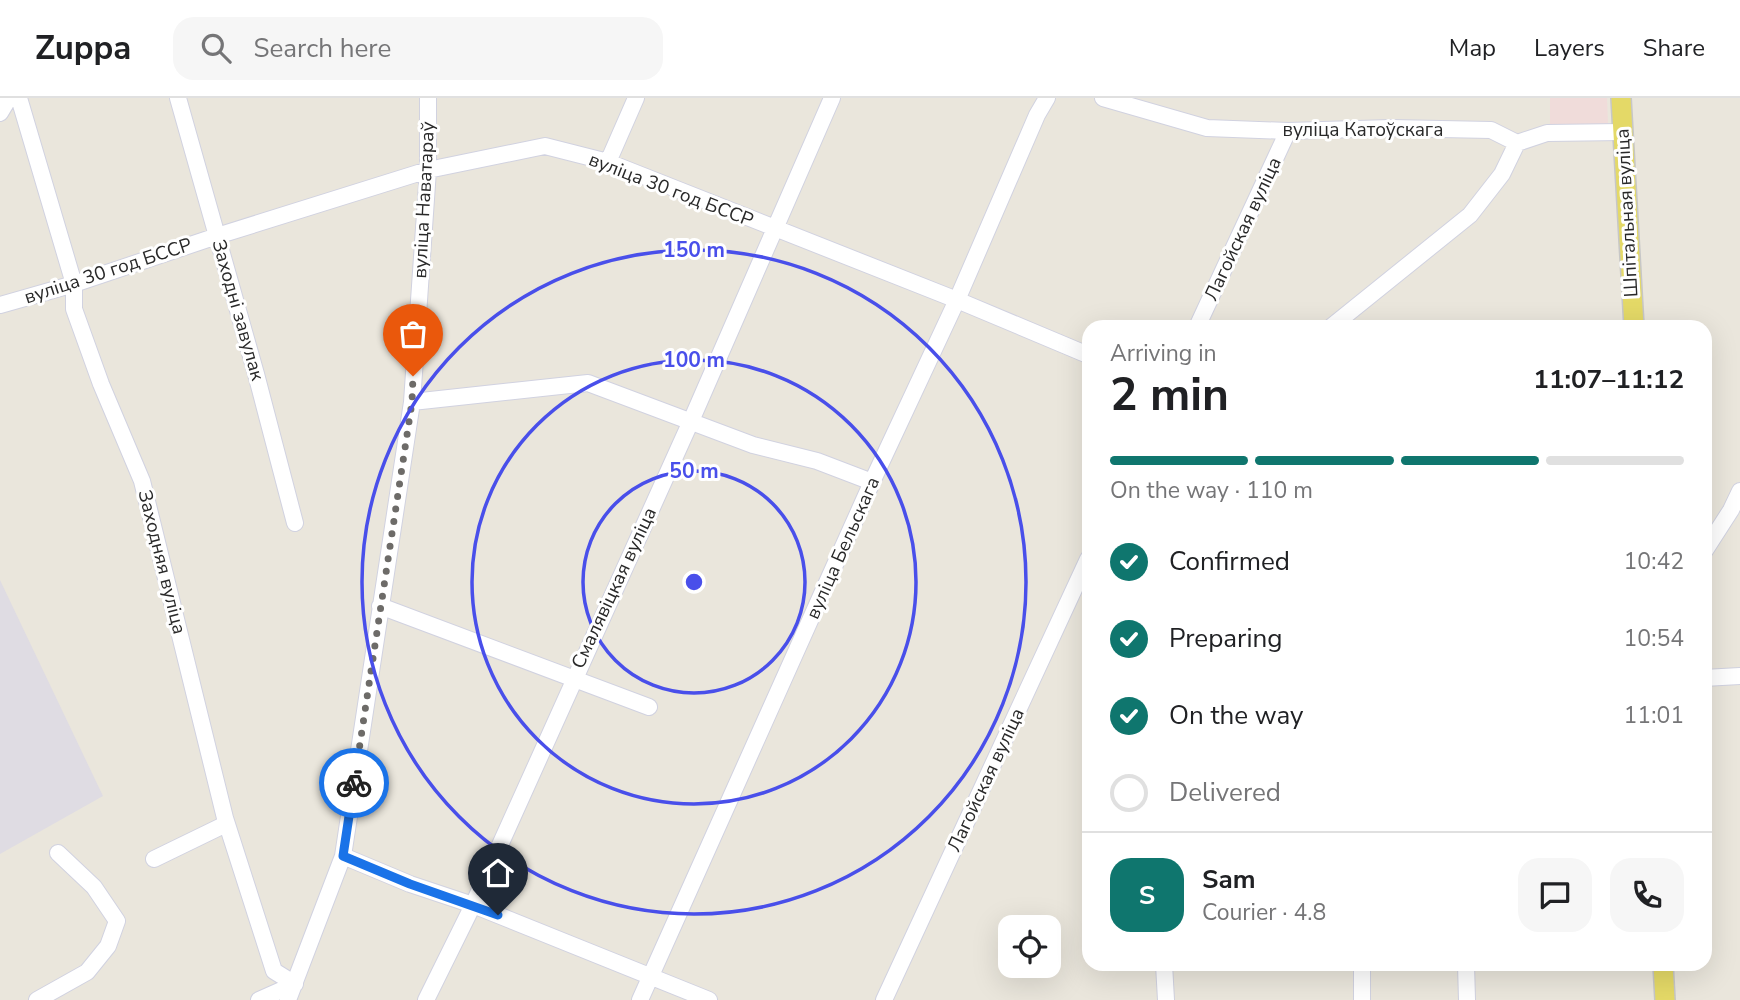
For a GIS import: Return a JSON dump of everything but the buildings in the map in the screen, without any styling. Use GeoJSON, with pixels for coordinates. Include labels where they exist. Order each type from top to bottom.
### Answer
{"type":"FeatureCollection","features":[{"type":"Feature","properties":{"kind":"main road","name":"Шпітальная вуліца"},"geometry":{"type":"LineString","coordinates":[[1621,98],[1634,320]]}},
{"type":"Feature","properties":{"kind":"main road"},"geometry":{"type":"LineString","coordinates":[[1663,971],[1664,1000]]}},
{"type":"Feature","properties":{"kind":"street"},"geometry":{"type":"LineString","coordinates":[[0,113],[9,98]]}},
{"type":"Feature","properties":{"kind":"street","name":"Заходняя вуліца"},"geometry":{"type":"LineString","coordinates":[[19,98],[74,284],[74,309],[101,384],[142,481],[226,824],[274,971],[295,984]]}},
{"type":"Feature","properties":{"kind":"street","name":"Заходні завулак"},"geometry":{"type":"LineString","coordinates":[[178,98],[295,523]]}},
{"type":"Feature","properties":{"kind":"street","name":"вуліца Наватараў"},"geometry":{"type":"LineString","coordinates":[[288,1000],[343,856],[412,402],[428,170],[428,98]]}},
{"type":"Feature","properties":{"kind":"street"},"geometry":{"type":"LineString","coordinates":[[608,162],[636,98]]}},
{"type":"Feature","properties":{"kind":"street","name":"Смалявіцкая вуліца"},"geometry":{"type":"LineString","coordinates":[[426,1000],[473,905],[691,421],[832,98]]}},
{"type":"Feature","properties":{"kind":"street","name":"вуліца Бельскага"},"geometry":{"type":"LineString","coordinates":[[640,1000],[872,482],[957,300],[1037,115],[1047,98]]}},
{"type":"Feature","properties":{"kind":"street","name":"вуліца Катоўскага"},"geometry":{"type":"LineString","coordinates":[[1103,98],[1207,128],[1288,131],[1391,128],[1491,130],[1517,144]]}},
{"type":"Feature","properties":{"kind":"street","name":"Лагойская вуліца"},"geometry":{"type":"LineString","coordinates":[[1200,320],[1288,131]]}},
{"type":"Feature","properties":{"kind":"street"},"geometry":{"type":"LineString","coordinates":[[1340,320],[1470,215],[1502,174],[1517,144],[1547,133],[1622,132]]}},
{"type":"Feature","properties":{"kind":"street","name":"вуліца 30 год БССР"},"geometry":{"type":"LineString","coordinates":[[0,305],[74,284],[428,170],[545,146],[608,162],[1082,352]]}},
{"type":"Feature","properties":{"kind":"street"},"geometry":{"type":"LineString","coordinates":[[412,402],[588,383],[753,445],[817,461],[872,482]]}},
{"type":"Feature","properties":{"kind":"street"},"geometry":{"type":"LineString","coordinates":[[1712,540],[1740,491]]}},
{"type":"Feature","properties":{"kind":"street","name":"Лагойская вуліца"},"geometry":{"type":"LineString","coordinates":[[884,1000],[1082,572]]}},
{"type":"Feature","properties":{"kind":"street"},"geometry":{"type":"LineString","coordinates":[[380,606],[649,707]]}},
{"type":"Feature","properties":{"kind":"street"},"geometry":{"type":"LineString","coordinates":[[1712,678],[1740,676]]}},
{"type":"Feature","properties":{"kind":"street"},"geometry":{"type":"LineString","coordinates":[[154,859],[226,824]]}},
{"type":"Feature","properties":{"kind":"street"},"geometry":{"type":"LineString","coordinates":[[37,1000],[87,972],[108,946],[117,921],[94,887],[58,853]]}},
{"type":"Feature","properties":{"kind":"street"},"geometry":{"type":"LineString","coordinates":[[343,856],[709,1000]]}},
{"type":"Feature","properties":{"kind":"street"},"geometry":{"type":"LineString","coordinates":[[1164,971],[1166,1000]]}},
{"type":"Feature","properties":{"kind":"street"},"geometry":{"type":"LineString","coordinates":[[1362,971],[1362,1000]]}},
{"type":"Feature","properties":{"kind":"street"},"geometry":{"type":"LineString","coordinates":[[1466,971],[1467,1000]]}},
{"type":"Feature","properties":{"kind":"street"},"geometry":{"type":"LineString","coordinates":[[259,1000],[295,984]]}},
{"type":"Feature","properties":{"kind":"shaded area"},"geometry":{"type":"Polygon","coordinates":[[[1550,98],[1607,98],[1608,124],[1550,127],[1550,98]]]}},
{"type":"Feature","properties":{"kind":"shaded area"},"geometry":{"type":"Polygon","coordinates":[[[0,580],[103,796],[0,854],[0,580]]]}},
{"type":"Feature","properties":{"kind":"way so far"},"geometry":{"type":"LineString","coordinates":[[354,783],[412,402],[413,376]]}},
{"type":"Feature","properties":{"kind":"route"},"geometry":{"type":"LineString","coordinates":[[354,783],[343,856],[410,884],[498,915]]}}]}
